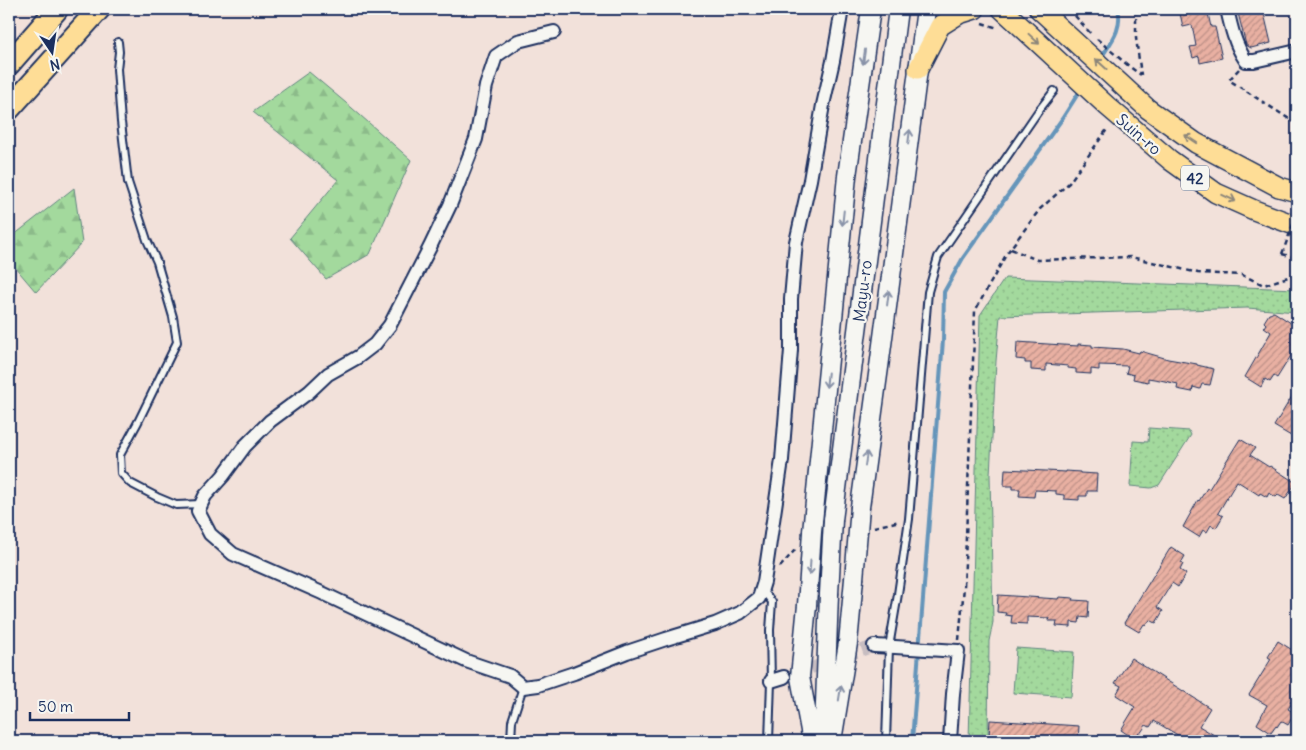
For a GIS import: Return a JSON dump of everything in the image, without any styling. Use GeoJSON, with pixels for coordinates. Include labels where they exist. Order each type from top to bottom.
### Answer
{"type":"FeatureCollection","features":[{"type":"Feature","properties":{"kind":"highway"},"geometry":{"type":"LineString","coordinates":[[9,64],[58,9]]}},
{"type":"Feature","properties":{"kind":"highway"},"geometry":{"type":"LineString","coordinates":[[9,110],[98,9]]}},
{"type":"Feature","properties":{"kind":"main road"},"geometry":{"type":"LineString","coordinates":[[812,741],[800,677],[812,532],[847,176],[871,9]]}},
{"type":"Feature","properties":{"kind":"main road","name":"Mayu-ro"},"geometry":{"type":"LineString","coordinates":[[824,741],[833,520],[898,9]]}},
{"type":"Feature","properties":{"kind":"main road"},"geometry":{"type":"LineString","coordinates":[[832,741],[848,643],[860,507],[926,9]]}},
{"type":"Feature","properties":{"kind":"main road"},"geometry":{"type":"LineString","coordinates":[[918,68],[940,26],[959,14],[974,9],[1003,17]]}},
{"type":"Feature","properties":{"kind":"main road","name":"Suin-ro"},"geometry":{"type":"LineString","coordinates":[[1039,9],[1086,40],[1126,75],[1148,109],[1196,143],[1279,187],[1297,192]]}},
{"type":"Feature","properties":{"kind":"main road","name":"Suin-ro"},"geometry":{"type":"LineString","coordinates":[[1003,17],[1066,68],[1170,160],[1216,193],[1297,226]]}},
{"type":"Feature","properties":{"kind":"street"},"geometry":{"type":"LineString","coordinates":[[554,32],[518,41],[496,56],[486,86],[476,139],[450,205],[390,325],[375,344],[358,357],[328,374],[309,392],[270,421],[245,446],[223,476],[205,496],[198,511],[210,534],[233,554],[322,593],[466,661],[510,676],[523,687],[538,685],[574,674],[627,652],[715,624],[740,612],[759,598],[764,582],[782,460],[791,350],[796,242],[810,180],[842,9]]}},
{"type":"Feature","properties":{"kind":"street"},"geometry":{"type":"LineString","coordinates":[[1227,9],[1232,32],[1246,61],[1254,61],[1297,50]]}},
{"type":"Feature","properties":{"kind":"street"},"geometry":{"type":"LineString","coordinates":[[874,646],[958,651],[950,741]]}},
{"type":"Feature","properties":{"kind":"street"},"geometry":{"type":"LineString","coordinates":[[771,681],[784,677]]}},
{"type":"Feature","properties":{"kind":"lane"},"geometry":{"type":"LineString","coordinates":[[118,42],[117,69],[128,182],[147,240],[157,262],[173,317],[177,342],[120,455],[121,472],[130,483],[176,505],[201,504]]}},
{"type":"Feature","properties":{"kind":"lane"},"geometry":{"type":"LineString","coordinates":[[886,741],[892,647],[909,520],[928,292],[938,257],[1054,90]]}},
{"type":"Feature","properties":{"kind":"lane"},"geometry":{"type":"LineString","coordinates":[[762,590],[772,602],[769,741]]}},
{"type":"Feature","properties":{"kind":"lane"},"geometry":{"type":"LineString","coordinates":[[511,741],[512,721],[523,687]]}},
{"type":"Feature","properties":{"kind":"path"},"geometry":{"type":"LineString","coordinates":[[974,9],[972,19],[1003,17]]}},
{"type":"Feature","properties":{"kind":"path"},"geometry":{"type":"LineString","coordinates":[[1069,9],[1086,40],[1126,75],[1141,74],[1136,38],[1136,9]]}},
{"type":"Feature","properties":{"kind":"path"},"geometry":{"type":"LineString","coordinates":[[1246,61],[1229,80],[1297,124]]}},
{"type":"Feature","properties":{"kind":"path"},"geometry":{"type":"LineString","coordinates":[[958,651],[964,577],[975,311],[1011,249],[1040,209],[1069,183],[1112,110]]}},
{"type":"Feature","properties":{"kind":"path"},"geometry":{"type":"LineString","coordinates":[[1297,214],[1282,254],[1297,258]]}},
{"type":"Feature","properties":{"kind":"path"},"geometry":{"type":"LineString","coordinates":[[1011,249],[1037,260],[1131,257],[1198,273],[1242,275],[1264,285],[1297,274]]}},
{"type":"Feature","properties":{"kind":"green space"},"geometry":{"type":"Polygon","coordinates":[[[309,72],[411,160],[370,254],[326,279],[290,238],[338,180],[253,112],[309,72]]]}},
{"type":"Feature","properties":{"kind":"green space"},"geometry":{"type":"Polygon","coordinates":[[[74,188],[82,243],[36,292],[9,260],[9,239],[74,188]]]}},
{"type":"Feature","properties":{"kind":"green space"},"geometry":{"type":"Polygon","coordinates":[[[1005,278],[1297,289],[1297,312],[1247,308],[1000,316],[990,475],[993,622],[989,641],[988,741],[969,741],[980,315],[1005,278]]]}},
{"type":"Feature","properties":{"kind":"green space"},"geometry":{"type":"Polygon","coordinates":[[[1149,428],[1189,431],[1191,435],[1159,485],[1151,488],[1130,486],[1133,441],[1148,442],[1149,428]]]}},
{"type":"Feature","properties":{"kind":"green space"},"geometry":{"type":"Polygon","coordinates":[[[1016,648],[1074,652],[1071,697],[1013,693],[1016,648]]]}},
{"type":"Feature","properties":{"kind":"building"},"geometry":{"type":"Polygon","coordinates":[[[1179,9],[1207,9],[1211,27],[1215,27],[1222,58],[1200,63],[1199,56],[1193,58],[1190,47],[1196,46],[1192,25],[1183,27],[1179,9]]]}},
{"type":"Feature","properties":{"kind":"building"},"geometry":{"type":"Polygon","coordinates":[[[1237,9],[1263,9],[1271,43],[1251,48],[1246,45],[1237,9]]]}},
{"type":"Feature","properties":{"kind":"building"},"geometry":{"type":"Polygon","coordinates":[[[1274,312],[1297,327],[1297,346],[1277,378],[1274,376],[1270,382],[1265,379],[1261,387],[1245,377],[1271,332],[1264,327],[1266,324],[1264,322],[1269,314],[1274,312]]]}},
{"type":"Feature","properties":{"kind":"building"},"geometry":{"type":"Polygon","coordinates":[[[1017,342],[1078,346],[1078,344],[1092,345],[1092,347],[1123,349],[1139,353],[1140,351],[1214,369],[1210,385],[1202,384],[1200,389],[1193,387],[1192,392],[1177,389],[1178,384],[1160,380],[1148,378],[1148,382],[1133,379],[1134,375],[1126,373],[1128,366],[1099,365],[1099,370],[1091,369],[1091,374],[1076,373],[1076,369],[1068,368],[1068,366],[1046,364],[1046,371],[1031,370],[1031,363],[1025,363],[1025,360],[1016,359],[1017,342]]]}},
{"type":"Feature","properties":{"kind":"building"},"geometry":{"type":"Polygon","coordinates":[[[1297,388],[1297,438],[1274,426],[1297,388]]]}},
{"type":"Feature","properties":{"kind":"building"},"geometry":{"type":"Polygon","coordinates":[[[1240,439],[1255,448],[1250,455],[1296,483],[1285,499],[1269,493],[1267,497],[1260,493],[1259,495],[1237,481],[1218,513],[1223,516],[1216,528],[1211,525],[1207,532],[1203,530],[1199,537],[1183,527],[1198,500],[1207,488],[1209,489],[1240,439]]]}},
{"type":"Feature","properties":{"kind":"building"},"geometry":{"type":"Polygon","coordinates":[[[1005,469],[1097,474],[1096,491],[1087,491],[1087,496],[1079,496],[1079,500],[1064,499],[1064,495],[1056,494],[1056,491],[1035,490],[1034,497],[1019,496],[1020,489],[1013,489],[1013,486],[1004,486],[1005,469]]]}},
{"type":"Feature","properties":{"kind":"building"},"geometry":{"type":"Polygon","coordinates":[[[1171,547],[1185,556],[1180,570],[1186,574],[1178,587],[1172,583],[1157,607],[1163,611],[1156,623],[1150,620],[1146,625],[1144,624],[1139,632],[1124,623],[1171,547]]]}},
{"type":"Feature","properties":{"kind":"building"},"geometry":{"type":"Polygon","coordinates":[[[998,595],[1058,599],[1059,597],[1089,601],[1088,618],[1080,617],[1079,623],[1071,622],[1071,627],[1056,626],[1057,621],[1048,621],[1049,618],[1027,617],[1027,624],[1011,623],[1012,616],[997,612],[998,595]]]}},
{"type":"Feature","properties":{"kind":"building"},"geometry":{"type":"Polygon","coordinates":[[[1278,641],[1297,653],[1297,690],[1288,709],[1295,713],[1288,725],[1281,721],[1271,733],[1257,724],[1267,705],[1249,695],[1271,659],[1268,657],[1278,641]]]}},
{"type":"Feature","properties":{"kind":"building"},"geometry":{"type":"Polygon","coordinates":[[[1131,658],[1210,708],[1199,726],[1224,741],[1178,741],[1181,737],[1154,721],[1150,727],[1146,725],[1134,739],[1121,730],[1135,707],[1116,695],[1121,686],[1115,683],[1131,658]]]}},
{"type":"Feature","properties":{"kind":"building"},"geometry":{"type":"Polygon","coordinates":[[[990,720],[1079,726],[1078,741],[998,741],[998,738],[989,737],[990,720]]]}},
{"type":"Feature","properties":{"kind":"waterway"},"geometry":{"type":"LineString","coordinates":[[1101,58],[1117,29],[1119,23],[1118,9]]}},
{"type":"Feature","properties":{"kind":"waterway"},"geometry":{"type":"LineString","coordinates":[[912,741],[943,340],[944,292],[963,258],[1062,119],[1081,89]]}},
{"type":"Feature","properties":{"kind":"tunnel"},"geometry":{"type":"LineString","coordinates":[[794,674],[874,646]]}}]}
